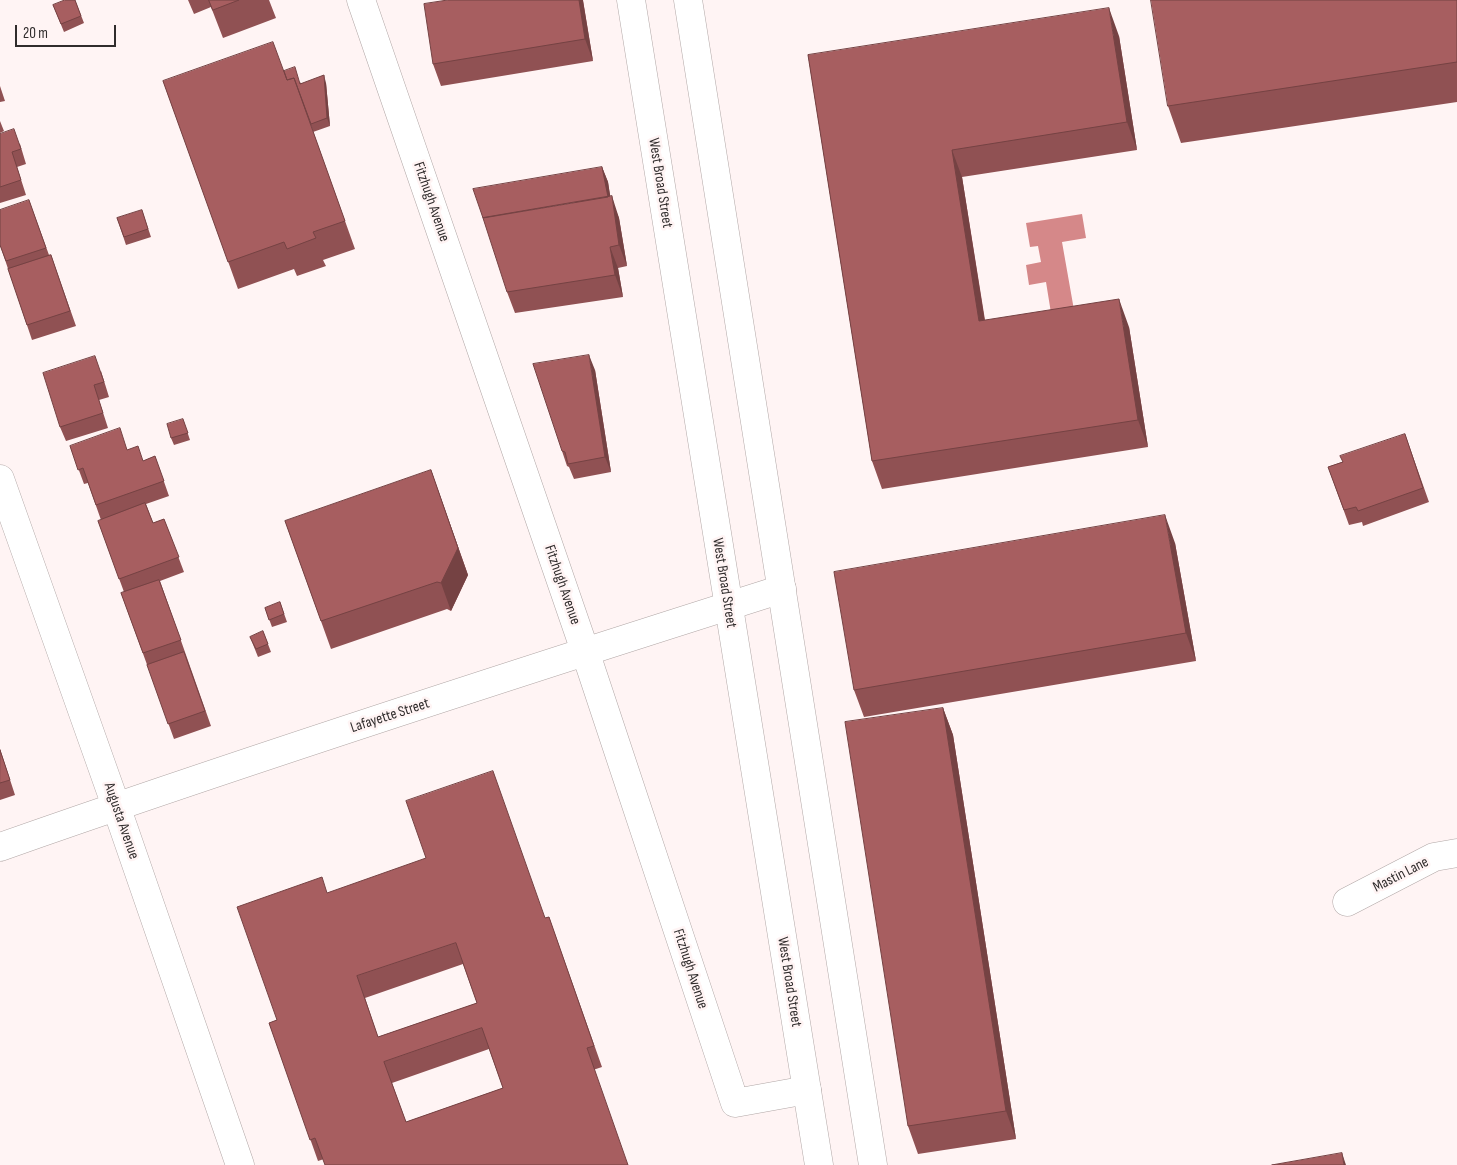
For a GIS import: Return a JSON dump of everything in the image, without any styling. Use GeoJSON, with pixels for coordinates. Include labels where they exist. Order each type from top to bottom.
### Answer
{"type":"FeatureCollection","features":[{"type":"Feature","properties":{"kind":"street","name":"Fitzhugh Avenue"},"geometry":{"type":"LineString","coordinates":[[361,0],[585,652],[735,1103],[806,1090]]}},
{"type":"Feature","properties":{"kind":"street","name":"West Broad Street"},"geometry":{"type":"LineString","coordinates":[[631,0],[819,1165]]}},
{"type":"Feature","properties":{"kind":"street"},"geometry":{"type":"LineString","coordinates":[[688,0],[873,1165]]}},
{"type":"Feature","properties":{"kind":"street","name":"Augusta Avenue"},"geometry":{"type":"LineString","coordinates":[[0,478],[240,1165]]}},
{"type":"Feature","properties":{"kind":"street","name":"Lafayette Street"},"geometry":{"type":"LineString","coordinates":[[0,847],[116,806],[585,652],[782,590]]}},
{"type":"Feature","properties":{"kind":"street","name":"Mastin Lane"},"geometry":{"type":"LineString","coordinates":[[1347,902],[1434,857],[1457,852]]}},
{"type":"Feature","properties":{"kind":"shaded area"},"geometry":{"type":"Polygon","coordinates":[[[1082,214],[1086,238],[1062,242],[1074,310],[1051,313],[1046,282],[1029,285],[1026,265],[1041,262],[1038,246],[1030,247],[1026,223],[1082,214]]]}},
{"type":"Feature","properties":{"kind":"building"},"geometry":{"type":"Polygon","coordinates":[[[65,0],[75,0],[81,16],[61,24],[53,5],[65,0]]]}},
{"type":"Feature","properties":{"kind":"building"},"geometry":{"type":"Polygon","coordinates":[[[209,0],[239,0],[213,10],[209,0]]]}},
{"type":"Feature","properties":{"kind":"building"},"geometry":{"type":"Polygon","coordinates":[[[448,0],[579,0],[585,39],[433,64],[424,4],[448,0]]]}},
{"type":"Feature","properties":{"kind":"building"},"geometry":{"type":"Polygon","coordinates":[[[1151,0],[1457,0],[1457,62],[1168,106],[1151,0]]]}},
{"type":"Feature","properties":{"kind":"building"},"geometry":{"type":"Polygon","coordinates":[[[1109,8],[1127,122],[952,150],[979,321],[1119,299],[1138,420],[872,461],[808,55],[1109,8]]]}},
{"type":"Feature","properties":{"kind":"building"},"geometry":{"type":"Polygon","coordinates":[[[273,42],[287,80],[294,78],[345,221],[313,232],[316,238],[287,249],[284,242],[228,262],[163,81],[273,42]]]}},
{"type":"Feature","properties":{"kind":"building"},"geometry":{"type":"Polygon","coordinates":[[[295,67],[300,84],[324,75],[327,118],[311,124],[294,78],[287,80],[284,71],[295,67]]]}},
{"type":"Feature","properties":{"kind":"building"},"geometry":{"type":"Polygon","coordinates":[[[14,129],[21,149],[12,152],[21,180],[0,187],[0,134],[14,129]]]}},
{"type":"Feature","properties":{"kind":"building"},"geometry":{"type":"Polygon","coordinates":[[[602,167],[608,197],[483,218],[473,189],[602,167]]]}},
{"type":"Feature","properties":{"kind":"building"},"geometry":{"type":"Polygon","coordinates":[[[612,196],[619,245],[610,247],[615,275],[507,292],[483,218],[612,196]]]}},
{"type":"Feature","properties":{"kind":"building"},"geometry":{"type":"Polygon","coordinates":[[[29,200],[46,248],[6,261],[0,245],[0,210],[29,200]]]}},
{"type":"Feature","properties":{"kind":"building"},"geometry":{"type":"Polygon","coordinates":[[[142,210],[148,229],[124,237],[117,218],[142,210]]]}},
{"type":"Feature","properties":{"kind":"building"},"geometry":{"type":"Polygon","coordinates":[[[51,255],[70,311],[27,325],[8,269],[51,255]]]}},
{"type":"Feature","properties":{"kind":"building"},"geometry":{"type":"Polygon","coordinates":[[[589,355],[605,457],[568,464],[533,364],[589,355]]]}},
{"type":"Feature","properties":{"kind":"building"},"geometry":{"type":"Polygon","coordinates":[[[95,356],[104,382],[94,385],[103,413],[60,427],[43,373],[95,356]]]}},
{"type":"Feature","properties":{"kind":"building"},"geometry":{"type":"Polygon","coordinates":[[[183,419],[188,433],[171,438],[167,424],[183,419]]]}},
{"type":"Feature","properties":{"kind":"building"},"geometry":{"type":"Polygon","coordinates":[[[120,428],[127,450],[138,446],[143,461],[155,456],[164,481],[96,505],[83,468],[78,470],[70,446],[120,428]]]}},
{"type":"Feature","properties":{"kind":"building"},"geometry":{"type":"Polygon","coordinates":[[[1405,434],[1423,488],[1358,511],[1356,507],[1344,510],[1328,467],[1343,462],[1340,456],[1405,434]]]}},
{"type":"Feature","properties":{"kind":"building"},"geometry":{"type":"Polygon","coordinates":[[[431,470],[458,548],[441,583],[437,582],[321,621],[285,521],[431,470]]]}},
{"type":"Feature","properties":{"kind":"building"},"geometry":{"type":"Polygon","coordinates":[[[145,503],[153,523],[164,519],[179,557],[119,579],[98,521],[145,503]]]}},
{"type":"Feature","properties":{"kind":"building"},"geometry":{"type":"Polygon","coordinates":[[[1165,515],[1186,633],[854,690],[834,572],[1165,515]]]}},
{"type":"Feature","properties":{"kind":"building"},"geometry":{"type":"Polygon","coordinates":[[[159,580],[181,640],[143,653],[121,593],[159,580]]]}},
{"type":"Feature","properties":{"kind":"building"},"geometry":{"type":"Polygon","coordinates":[[[280,602],[284,614],[269,620],[265,608],[280,602]]]}},
{"type":"Feature","properties":{"kind":"building"},"geometry":{"type":"Polygon","coordinates":[[[263,631],[268,644],[256,649],[250,637],[263,631]]]}},
{"type":"Feature","properties":{"kind":"building"},"geometry":{"type":"Polygon","coordinates":[[[184,652],[205,711],[168,724],[147,665],[184,652]]]}},
{"type":"Feature","properties":{"kind":"building"},"geometry":{"type":"Polygon","coordinates":[[[943,708],[1006,1111],[908,1126],[845,722],[943,708]]]}},
{"type":"Feature","properties":{"kind":"building"},"geometry":{"type":"Polygon","coordinates":[[[0,750],[10,780],[0,783],[0,750]]]}},
{"type":"Feature","properties":{"kind":"building"},"geometry":{"type":"Polygon","coordinates":[[[493,771],[545,918],[549,917],[594,1046],[587,1048],[628,1165],[325,1165],[315,1138],[310,1140],[269,1023],[277,1020],[237,907],[322,877],[327,893],[426,858],[406,801],[493,771]],[[456,943],[357,976],[378,1037],[477,1003],[456,943]],[[482,1028],[384,1062],[406,1122],[503,1088],[482,1028]]]}},
{"type":"Feature","properties":{"kind":"building"},"geometry":{"type":"Polygon","coordinates":[[[1342,1153],[1344,1165],[1272,1165],[1342,1153]]]}}]}
